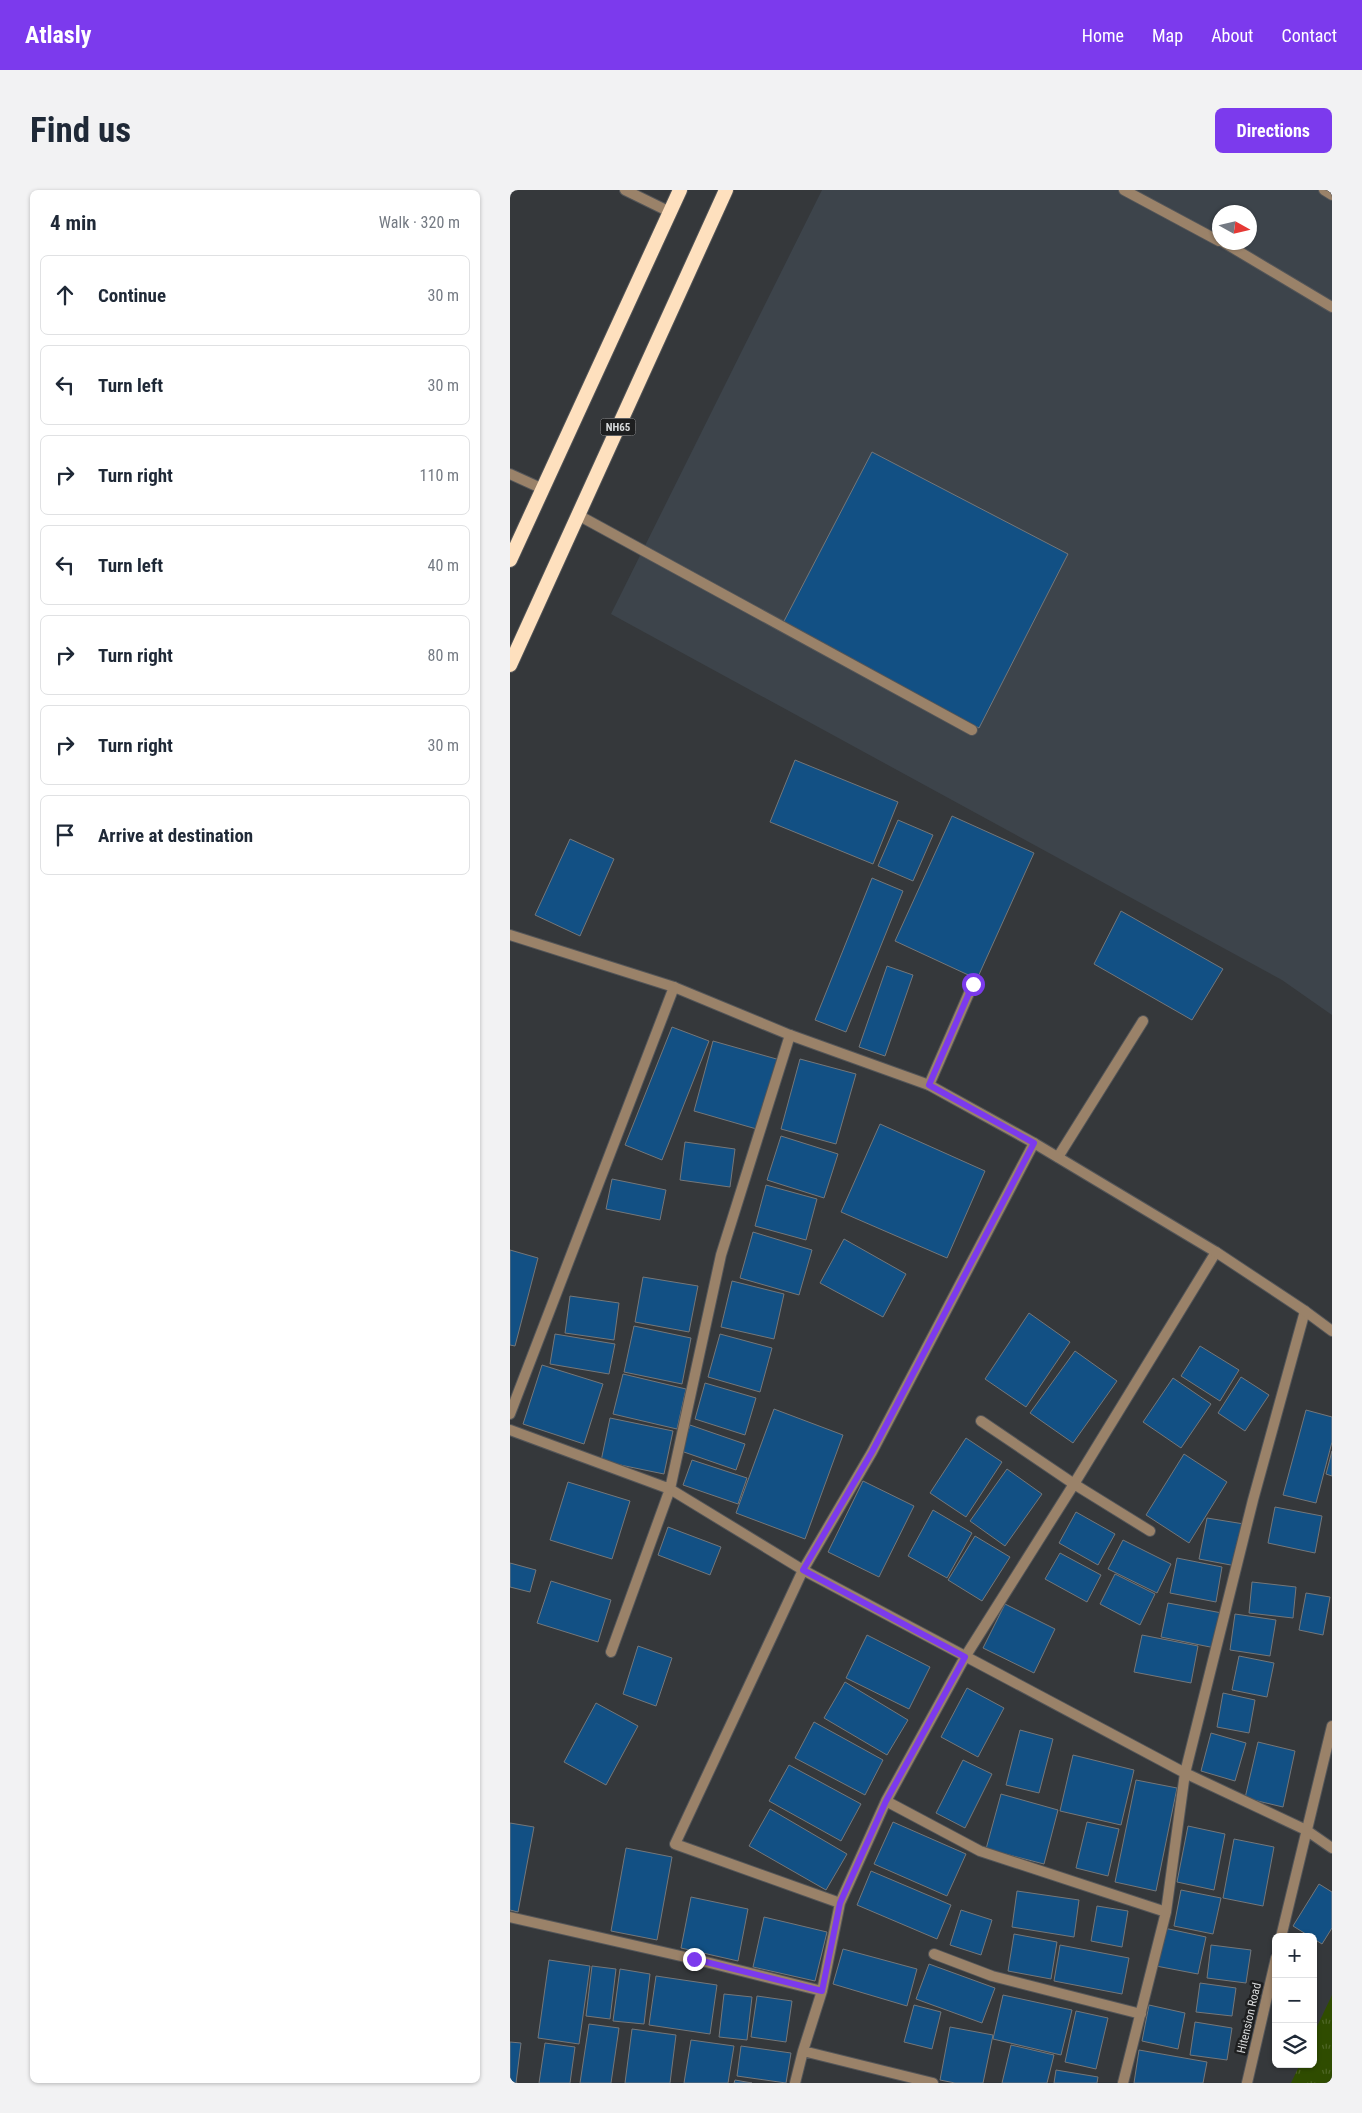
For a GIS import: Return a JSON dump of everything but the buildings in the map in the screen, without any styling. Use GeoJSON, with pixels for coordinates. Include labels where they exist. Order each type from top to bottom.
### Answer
{"type":"FeatureCollection","features":[{"type":"Feature","properties":{"kind":"highway"},"geometry":{"type":"LineString","coordinates":[[510,560],[680,190]]}},
{"type":"Feature","properties":{"kind":"highway","name":"NH65"},"geometry":{"type":"LineString","coordinates":[[510,665],[726,190]]}},
{"type":"Feature","properties":{"kind":"street"},"geometry":{"type":"LineString","coordinates":[[625,190],[670,212]]}},
{"type":"Feature","properties":{"kind":"street"},"geometry":{"type":"LineString","coordinates":[[1124,190],[1212,237]]}},
{"type":"Feature","properties":{"kind":"street"},"geometry":{"type":"LineString","coordinates":[[1324,190],[1332,195]]}},
{"type":"Feature","properties":{"kind":"street"},"geometry":{"type":"LineString","coordinates":[[1235,250],[1332,307]]}},
{"type":"Feature","properties":{"kind":"street"},"geometry":{"type":"LineString","coordinates":[[510,474],[543,489]]}},
{"type":"Feature","properties":{"kind":"street"},"geometry":{"type":"LineString","coordinates":[[578,515],[972,730]]}},
{"type":"Feature","properties":{"kind":"street"},"geometry":{"type":"LineString","coordinates":[[510,935],[674,986],[790,1035],[929,1085],[1034,1143],[1216,1252],[1332,1331]]}},
{"type":"Feature","properties":{"kind":"street"},"geometry":{"type":"LineString","coordinates":[[929,1085],[973,984]]}},
{"type":"Feature","properties":{"kind":"street"},"geometry":{"type":"LineString","coordinates":[[510,1414],[674,986]]}},
{"type":"Feature","properties":{"kind":"street"},"geometry":{"type":"LineString","coordinates":[[1058,1157],[1143,1021]]}},
{"type":"Feature","properties":{"kind":"street"},"geometry":{"type":"LineString","coordinates":[[611,1652],[670,1489],[721,1256],[790,1035]]}},
{"type":"Feature","properties":{"kind":"street"},"geometry":{"type":"LineString","coordinates":[[840,1903],[675,1844],[803,1570],[872,1452],[1034,1143]]}},
{"type":"Feature","properties":{"kind":"street"},"geometry":{"type":"LineString","coordinates":[[795,2083],[822,1991],[840,1903],[886,1801],[965,1657],[1074,1484],[1216,1252]]}},
{"type":"Feature","properties":{"kind":"street"},"geometry":{"type":"LineString","coordinates":[[1123,2083],[1142,2014],[1166,1912],[1185,1772],[1253,1500],[1305,1311]]}},
{"type":"Feature","properties":{"kind":"street"},"geometry":{"type":"LineString","coordinates":[[981,1421],[1074,1484],[1150,1531]]}},
{"type":"Feature","properties":{"kind":"street"},"geometry":{"type":"LineString","coordinates":[[510,1430],[670,1489],[803,1570],[1185,1772],[1306,1830],[1332,1848]]}},
{"type":"Feature","properties":{"kind":"street"},"geometry":{"type":"LineString","coordinates":[[1282,1933],[1332,1726]]}},
{"type":"Feature","properties":{"kind":"street"},"geometry":{"type":"LineString","coordinates":[[886,1801],[980,1851],[1166,1912]]}},
{"type":"Feature","properties":{"kind":"street"},"geometry":{"type":"LineString","coordinates":[[510,1917],[694,1959],[822,1991]]}},
{"type":"Feature","properties":{"kind":"street"},"geometry":{"type":"LineString","coordinates":[[934,1954],[992,1976],[1142,2014]]}},
{"type":"Feature","properties":{"kind":"street","name":"Hitension Road"},"geometry":{"type":"LineString","coordinates":[[1247,2083],[1272,1975]]}},
{"type":"Feature","properties":{"kind":"street"},"geometry":{"type":"LineString","coordinates":[[803,2052],[933,2083]]}},
{"type":"Feature","properties":{"kind":"shaded area"},"geometry":{"type":"Polygon","coordinates":[[[822,190],[1332,190],[1332,1015],[1282,980],[611,614],[822,190]]]}},
{"type":"Feature","properties":{"kind":"green space"},"geometry":{"type":"Polygon","coordinates":[[[1332,1995],[1332,2083],[1291,2083],[1298,2068],[1317,2068],[1317,2027],[1332,1995]]]}},
{"type":"Feature","properties":{"kind":"route"},"geometry":{"type":"LineString","coordinates":[[694,1959],[822,1991],[840,1903],[886,1801],[965,1657],[803,1570],[872,1452],[1034,1143],[929,1085],[973,984]]}}]}
